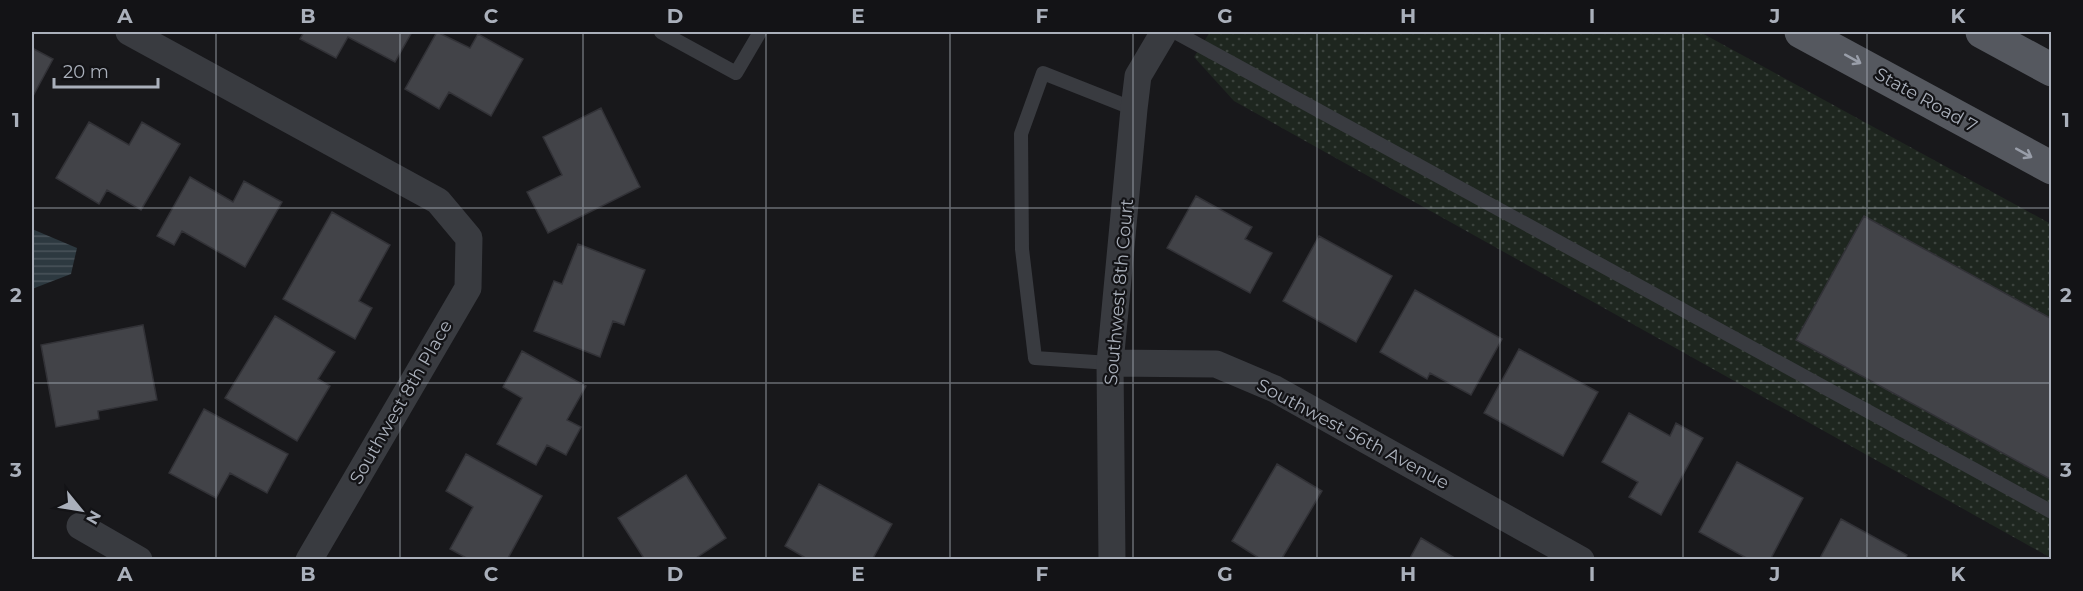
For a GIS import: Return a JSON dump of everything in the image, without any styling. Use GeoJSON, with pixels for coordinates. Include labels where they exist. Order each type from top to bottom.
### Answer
{"type":"FeatureCollection","features":[{"type":"Feature","properties":{"kind":"main road","name":"State Road 7"},"geometry":{"type":"LineString","coordinates":[[1801,32],[2052,168]]}},
{"type":"Feature","properties":{"kind":"main road"},"geometry":{"type":"LineString","coordinates":[[1982,32],[2044,61]]}},
{"type":"Feature","properties":{"kind":"street","name":"Southwest 8th Place"},"geometry":{"type":"LineString","coordinates":[[129,32],[438,201],[469,238],[468,288],[309,560]]}},
{"type":"Feature","properties":{"kind":"street","name":"Southwest 8th Court"},"geometry":{"type":"LineString","coordinates":[[1112,560],[1110,363],[1134,109],[1138,76],[1164,32]]}},
{"type":"Feature","properties":{"kind":"street","name":"Southwest 56th Avenue"},"geometry":{"type":"LineString","coordinates":[[1110,363],[1216,364],[1275,389],[1581,559]]}},
{"type":"Feature","properties":{"kind":"street"},"geometry":{"type":"LineString","coordinates":[[80,526],[139,560]]}},
{"type":"Feature","properties":{"kind":"lane"},"geometry":{"type":"LineString","coordinates":[[662,32],[736,73],[760,32]]}},
{"type":"Feature","properties":{"kind":"lane"},"geometry":{"type":"LineString","coordinates":[[1174,32],[2052,512]]}},
{"type":"Feature","properties":{"kind":"lane"},"geometry":{"type":"LineString","coordinates":[[1110,363],[1035,358],[1022,249],[1021,134],[1043,73],[1134,109]]}},
{"type":"Feature","properties":{"kind":"shaded area"},"geometry":{"type":"Polygon","coordinates":[[[1210,32],[1700,32],[2051,224],[2051,558],[1234,101],[1194,57],[1210,32]]]}},
{"type":"Feature","properties":{"kind":"shaded area"},"geometry":{"type":"Polygon","coordinates":[[[32,229],[77,248],[71,274],[32,289],[32,229]]]}},
{"type":"Feature","properties":{"kind":"building"},"geometry":{"type":"Polygon","coordinates":[[[304,32],[412,32],[395,62],[348,37],[336,58],[300,39],[304,32]]]}},
{"type":"Feature","properties":{"kind":"building"},"geometry":{"type":"Polygon","coordinates":[[[437,32],[470,48],[478,34],[523,59],[491,116],[449,92],[439,109],[405,89],[437,32]]]}},
{"type":"Feature","properties":{"kind":"building"},"geometry":{"type":"Polygon","coordinates":[[[32,48],[53,59],[32,98],[32,48]]]}},
{"type":"Feature","properties":{"kind":"building"},"geometry":{"type":"Polygon","coordinates":[[[601,108],[640,187],[548,233],[527,192],[562,175],[543,137],[601,108]]]}},
{"type":"Feature","properties":{"kind":"building"},"geometry":{"type":"Polygon","coordinates":[[[89,122],[129,145],[142,122],[180,144],[141,210],[107,190],[99,204],[56,178],[89,122]]]}},
{"type":"Feature","properties":{"kind":"building"},"geometry":{"type":"Polygon","coordinates":[[[190,177],[233,202],[244,181],[282,202],[245,267],[182,231],[174,245],[157,236],[190,177]]]}},
{"type":"Feature","properties":{"kind":"building"},"geometry":{"type":"Polygon","coordinates":[[[1196,196],[1252,227],[1245,239],[1272,253],[1250,293],[1167,248],[1196,196]]]}},
{"type":"Feature","properties":{"kind":"building"},"geometry":{"type":"Polygon","coordinates":[[[332,212],[390,245],[359,301],[372,308],[355,339],[283,299],[332,212]]]}},
{"type":"Feature","properties":{"kind":"building"},"geometry":{"type":"Polygon","coordinates":[[[1864,216],[2052,319],[2052,480],[1796,340],[1864,216]]]}},
{"type":"Feature","properties":{"kind":"building"},"geometry":{"type":"Polygon","coordinates":[[[1319,236],[1392,276],[1356,342],[1283,301],[1319,236]]]}},
{"type":"Feature","properties":{"kind":"building"},"geometry":{"type":"Polygon","coordinates":[[[578,244],[645,270],[624,325],[613,321],[600,357],[534,331],[554,281],[562,284],[578,244]]]}},
{"type":"Feature","properties":{"kind":"building"},"geometry":{"type":"Polygon","coordinates":[[[1415,290],[1502,339],[1471,395],[1430,373],[1427,379],[1380,352],[1415,290]]]}},
{"type":"Feature","properties":{"kind":"building"},"geometry":{"type":"Polygon","coordinates":[[[275,316],[335,352],[318,379],[330,386],[297,441],[225,398],[275,316]]]}},
{"type":"Feature","properties":{"kind":"building"},"geometry":{"type":"Polygon","coordinates":[[[143,325],[157,400],[98,411],[99,419],[56,427],[41,345],[143,325]]]}},
{"type":"Feature","properties":{"kind":"building"},"geometry":{"type":"Polygon","coordinates":[[[1519,349],[1598,392],[1563,456],[1484,413],[1519,349]]]}},
{"type":"Feature","properties":{"kind":"building"},"geometry":{"type":"Polygon","coordinates":[[[522,351],[586,386],[567,420],[581,427],[566,455],[547,445],[536,465],[497,444],[522,398],[503,387],[522,351]]]}},
{"type":"Feature","properties":{"kind":"building"},"geometry":{"type":"Polygon","coordinates":[[[204,409],[288,454],[267,493],[230,473],[216,498],[169,473],[204,409]]]}},
{"type":"Feature","properties":{"kind":"building"},"geometry":{"type":"Polygon","coordinates":[[[1629,413],[1670,436],[1676,423],[1703,438],[1661,515],[1629,497],[1638,482],[1602,462],[1629,413]]]}},
{"type":"Feature","properties":{"kind":"building"},"geometry":{"type":"Polygon","coordinates":[[[466,454],[542,496],[507,560],[470,560],[450,549],[473,507],[446,491],[466,454]]]}},
{"type":"Feature","properties":{"kind":"building"},"geometry":{"type":"Polygon","coordinates":[[[1737,462],[1803,498],[1770,560],[1750,560],[1699,532],[1737,462]]]}},
{"type":"Feature","properties":{"kind":"building"},"geometry":{"type":"Polygon","coordinates":[[[1277,464],[1322,491],[1281,560],[1262,560],[1232,541],[1277,464]]]}},
{"type":"Feature","properties":{"kind":"building"},"geometry":{"type":"Polygon","coordinates":[[[686,475],[726,538],[693,560],[645,560],[618,518],[686,475]]]}},
{"type":"Feature","properties":{"kind":"building"},"geometry":{"type":"Polygon","coordinates":[[[819,484],[892,524],[872,560],[809,560],[785,546],[819,484]]]}},
{"type":"Feature","properties":{"kind":"building"},"geometry":{"type":"Polygon","coordinates":[[[1841,519],[1907,555],[1905,560],[1819,560],[1841,519]]]}},
{"type":"Feature","properties":{"kind":"building"},"geometry":{"type":"Polygon","coordinates":[[[1421,538],[1458,560],[1409,560],[1421,538]]]}}]}
